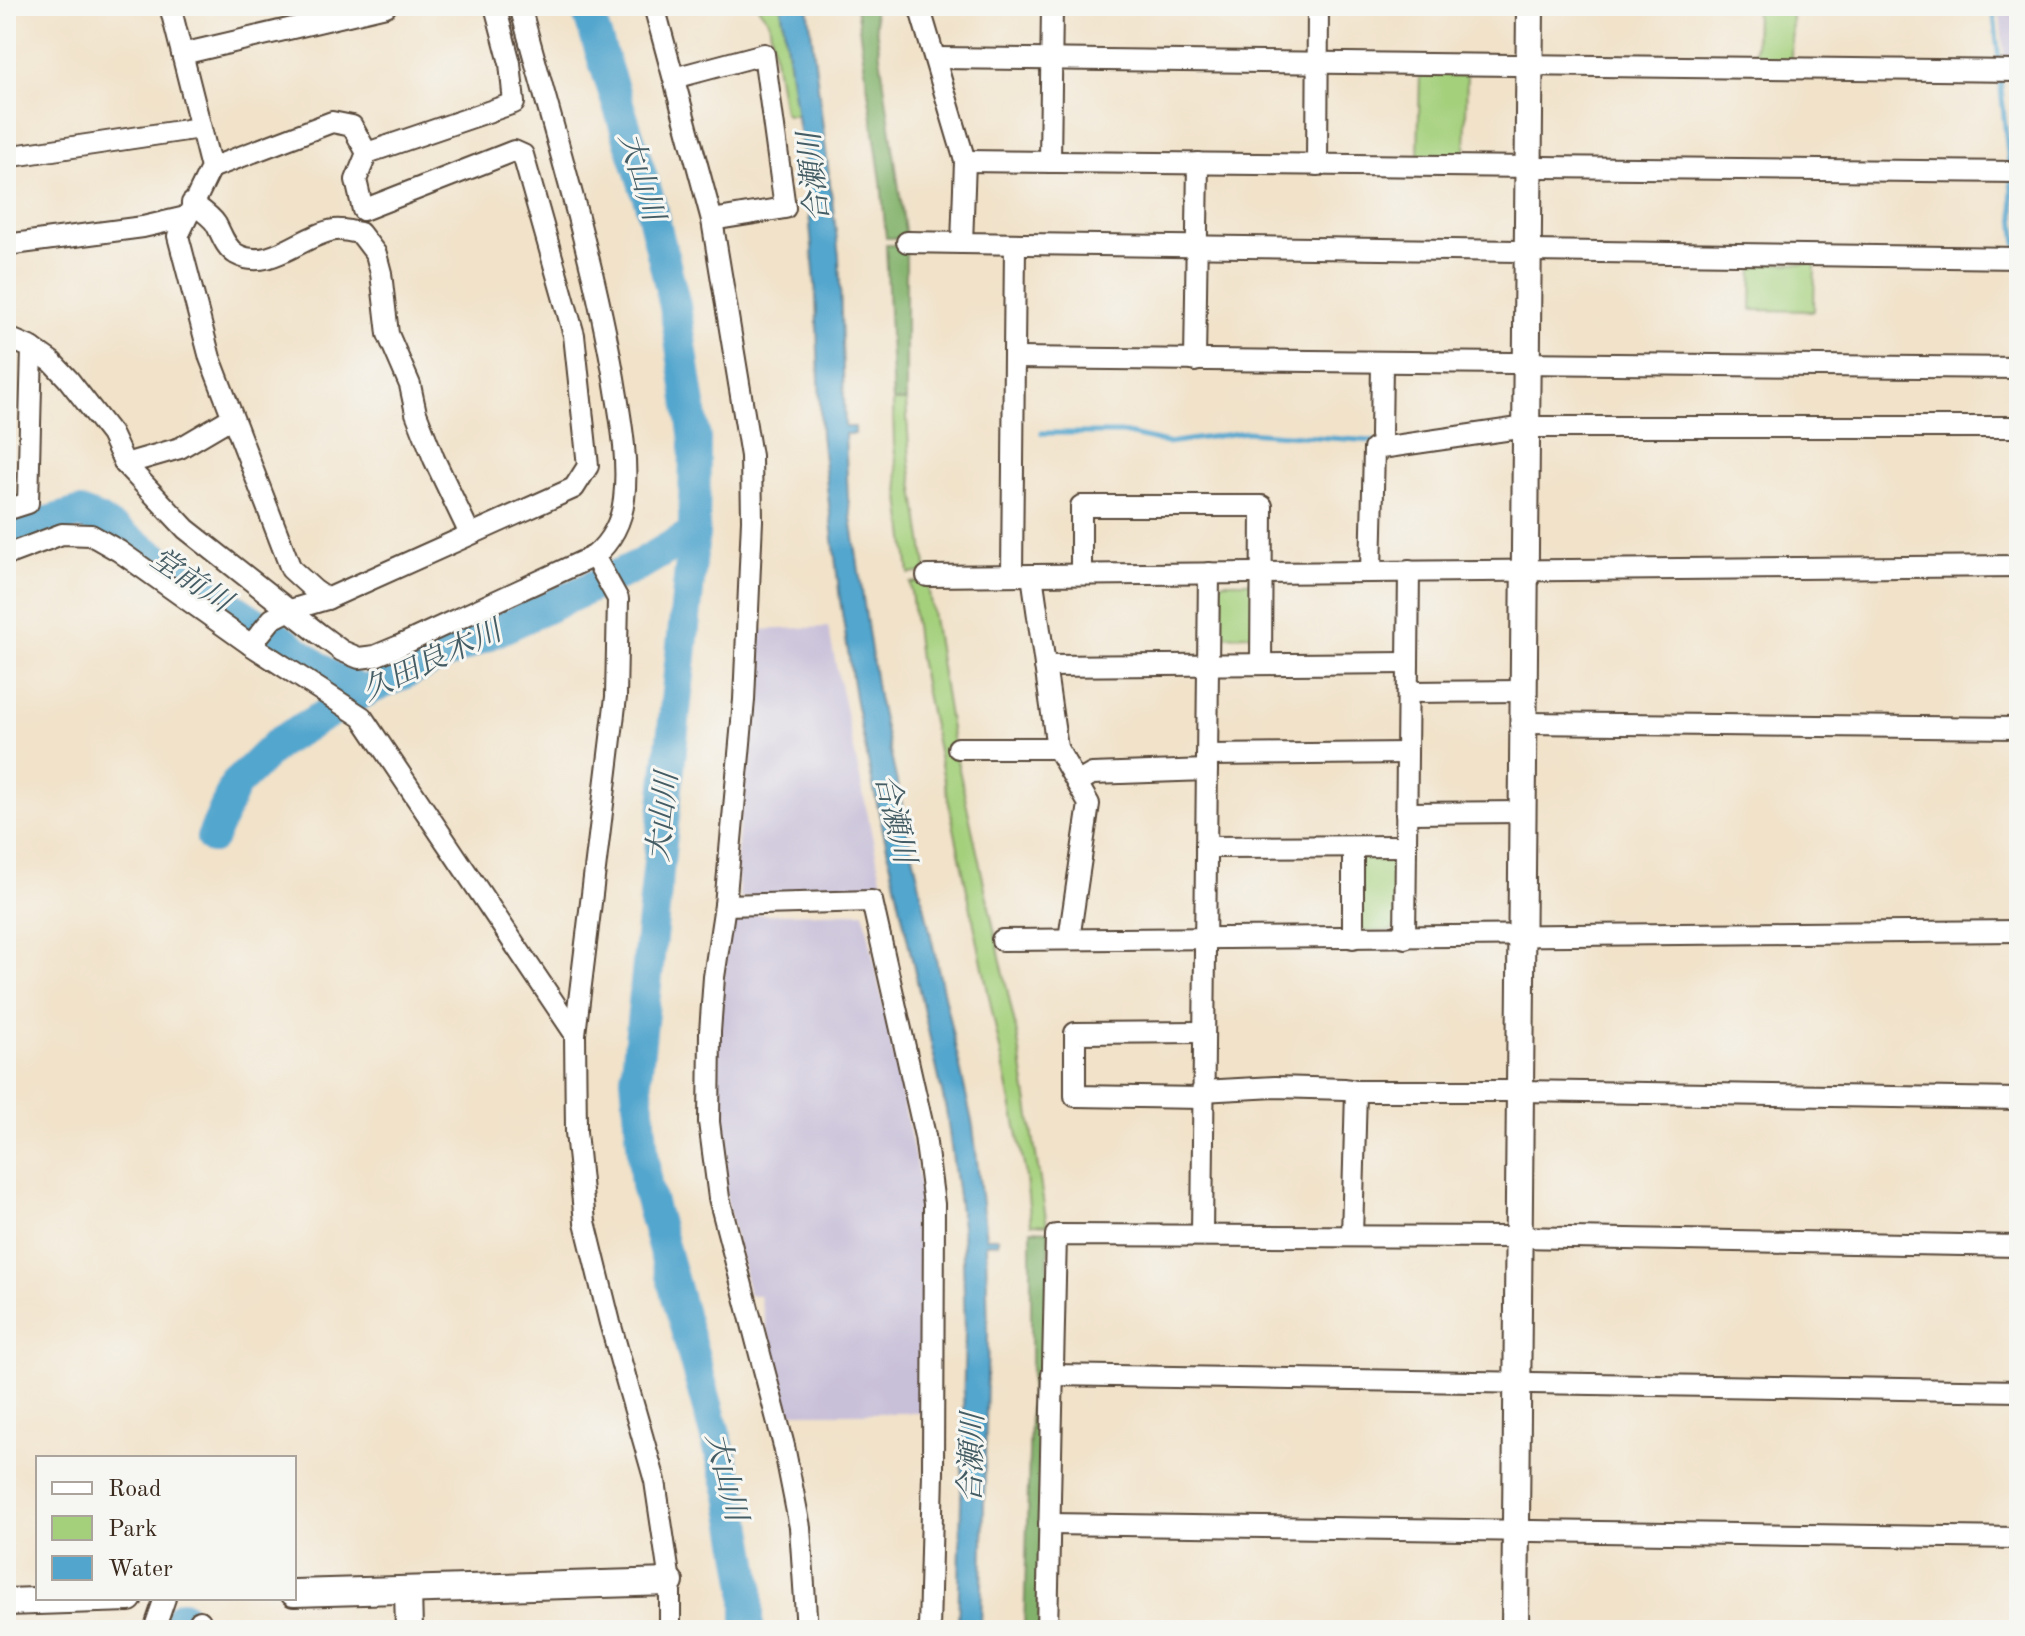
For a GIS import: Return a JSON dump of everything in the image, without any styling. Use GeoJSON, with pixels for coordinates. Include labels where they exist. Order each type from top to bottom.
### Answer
{"type":"FeatureCollection","features":[{"type":"Feature","properties":{"kind":"street"},"geometry":{"type":"LineString","coordinates":[[170,6],[211,168]]}},
{"type":"Feature","properties":{"kind":"street"},"geometry":{"type":"LineString","coordinates":[[182,54],[386,6]]}},
{"type":"Feature","properties":{"kind":"street"},"geometry":{"type":"LineString","coordinates":[[252,645],[281,614],[327,599],[574,488],[588,466],[574,335],[523,155],[514,151],[363,210],[356,180],[367,153],[514,103],[510,63],[495,6]]}},
{"type":"Feature","properties":{"kind":"street"},"geometry":{"type":"LineString","coordinates":[[6,337],[32,348],[52,362],[68,379],[111,434],[125,464],[186,529],[281,614],[359,658],[375,656],[594,556],[609,543],[624,500],[619,411],[607,338],[520,6]]}},
{"type":"Feature","properties":{"kind":"street"},"geometry":{"type":"LineString","coordinates":[[654,6],[712,220],[751,456],[744,700],[710,1032],[709,1122],[719,1198],[784,1446],[797,1513],[807,1630]]}},
{"type":"Feature","properties":{"kind":"street"},"geometry":{"type":"LineString","coordinates":[[919,6],[965,161],[962,243]]}},
{"type":"Feature","properties":{"kind":"street"},"geometry":{"type":"LineString","coordinates":[[1050,162],[1052,6]]}},
{"type":"Feature","properties":{"kind":"street"},"geometry":{"type":"LineString","coordinates":[[1317,165],[1318,6]]}},
{"type":"Feature","properties":{"kind":"street"},"geometry":{"type":"LineString","coordinates":[[1515,1630],[1530,6]]}},
{"type":"Feature","properties":{"kind":"street"},"geometry":{"type":"LineString","coordinates":[[674,78],[764,54],[785,208],[712,220]]}},
{"type":"Feature","properties":{"kind":"street"},"geometry":{"type":"LineString","coordinates":[[936,58],[2019,71]]}},
{"type":"Feature","properties":{"kind":"street"},"geometry":{"type":"LineString","coordinates":[[327,599],[291,569],[210,358],[178,236],[211,168],[332,122],[352,126],[367,153]]}},
{"type":"Feature","properties":{"kind":"street"},"geometry":{"type":"LineString","coordinates":[[6,157],[200,128]]}},
{"type":"Feature","properties":{"kind":"street"},"geometry":{"type":"LineString","coordinates":[[965,161],[2019,172]]}},
{"type":"Feature","properties":{"kind":"street"},"geometry":{"type":"LineString","coordinates":[[1195,361],[1198,163]]}},
{"type":"Feature","properties":{"kind":"street"},"geometry":{"type":"LineString","coordinates":[[6,245],[143,227],[189,210],[214,221],[224,242],[235,253],[253,260],[275,256],[313,236],[337,229],[360,233],[376,254],[388,334],[410,385],[416,413],[470,534]]}},
{"type":"Feature","properties":{"kind":"street"},"geometry":{"type":"LineString","coordinates":[[907,242],[2019,258]]}},
{"type":"Feature","properties":{"kind":"street"},"geometry":{"type":"LineString","coordinates":[[1015,244],[1014,358],[1022,575],[1045,666],[1057,748],[1089,804],[1069,939]]}},
{"type":"Feature","properties":{"kind":"street"},"geometry":{"type":"LineString","coordinates":[[6,510],[28,503],[32,348]]}},
{"type":"Feature","properties":{"kind":"street"},"geometry":{"type":"LineString","coordinates":[[1014,358],[2019,368]]}},
{"type":"Feature","properties":{"kind":"street"},"geometry":{"type":"LineString","coordinates":[[1381,436],[1382,362]]}},
{"type":"Feature","properties":{"kind":"street"},"geometry":{"type":"LineString","coordinates":[[125,464],[180,448],[231,418]]}},
{"type":"Feature","properties":{"kind":"street"},"geometry":{"type":"LineString","coordinates":[[1371,571],[1374,449],[1526,427],[2019,427]]}},
{"type":"Feature","properties":{"kind":"street"},"geometry":{"type":"LineString","coordinates":[[1081,574],[1081,506],[1262,506],[1261,664]]}},
{"type":"Feature","properties":{"kind":"street"},"geometry":{"type":"LineString","coordinates":[[6,555],[62,534],[91,535],[362,717],[575,1034]]}},
{"type":"Feature","properties":{"kind":"street"},"geometry":{"type":"LineString","coordinates":[[594,556],[618,599],[616,697],[575,1034],[576,1132],[585,1222],[655,1481],[670,1582],[670,1630]]}},
{"type":"Feature","properties":{"kind":"street"},"geometry":{"type":"LineString","coordinates":[[927,576],[2019,566]]}},
{"type":"Feature","properties":{"kind":"street"},"geometry":{"type":"LineString","coordinates":[[1405,938],[1409,571]]}},
{"type":"Feature","properties":{"kind":"street"},"geometry":{"type":"LineString","coordinates":[[1202,1235],[1209,573]]}},
{"type":"Feature","properties":{"kind":"street"},"geometry":{"type":"LineString","coordinates":[[1045,666],[1408,663]]}},
{"type":"Feature","properties":{"kind":"street"},"geometry":{"type":"LineString","coordinates":[[1408,692],[1524,691]]}},
{"type":"Feature","properties":{"kind":"street"},"geometry":{"type":"LineString","coordinates":[[1524,723],[2019,728]]}},
{"type":"Feature","properties":{"kind":"street"},"geometry":{"type":"LineString","coordinates":[[958,748],[1057,748]]}},
{"type":"Feature","properties":{"kind":"street"},"geometry":{"type":"LineString","coordinates":[[1077,783],[1092,774],[1207,762],[1407,753]]}},
{"type":"Feature","properties":{"kind":"street"},"geometry":{"type":"LineString","coordinates":[[1406,813],[1523,812]]}},
{"type":"Feature","properties":{"kind":"street"},"geometry":{"type":"LineString","coordinates":[[1206,847],[1406,846]]}},
{"type":"Feature","properties":{"kind":"street"},"geometry":{"type":"LineString","coordinates":[[1353,847],[1353,938]]}},
{"type":"Feature","properties":{"kind":"street"},"geometry":{"type":"LineString","coordinates":[[725,905],[872,901],[925,1136],[934,1204],[929,1630]]}},
{"type":"Feature","properties":{"kind":"street"},"geometry":{"type":"LineString","coordinates":[[1002,940],[2019,931]]}},
{"type":"Feature","properties":{"kind":"street"},"geometry":{"type":"LineString","coordinates":[[1203,1032],[1075,1033],[1075,1096],[1202,1094],[1275,1087],[1356,1091],[2019,1099]]}},
{"type":"Feature","properties":{"kind":"street"},"geometry":{"type":"LineString","coordinates":[[1352,1236],[1356,1091]]}},
{"type":"Feature","properties":{"kind":"street"},"geometry":{"type":"LineString","coordinates":[[1047,1630],[1056,1235],[1517,1237],[2019,1246]]}},
{"type":"Feature","properties":{"kind":"street"},"geometry":{"type":"LineString","coordinates":[[1052,1375],[2019,1391]]}},
{"type":"Feature","properties":{"kind":"street"},"geometry":{"type":"LineString","coordinates":[[1049,1524],[2019,1538]]}},
{"type":"Feature","properties":{"kind":"street"},"geometry":{"type":"LineString","coordinates":[[296,1593],[670,1582]]}},
{"type":"Feature","properties":{"kind":"street"},"geometry":{"type":"LineString","coordinates":[[408,1590],[409,1630]]}},
{"type":"Feature","properties":{"kind":"street"},"geometry":{"type":"LineString","coordinates":[[6,1602],[68,1600]]}},
{"type":"Feature","properties":{"kind":"street"},"geometry":{"type":"LineString","coordinates":[[154,1630],[164,1600]]}},
{"type":"Feature","properties":{"kind":"shaded area"},"geometry":{"type":"Polygon","coordinates":[[[1999,6],[2019,6],[2019,63],[2005,63],[1999,6]]]}},
{"type":"Feature","properties":{"kind":"shaded area"},"geometry":{"type":"Polygon","coordinates":[[[828,627],[884,892],[740,898],[736,867],[755,630],[828,627]]]}},
{"type":"Feature","properties":{"kind":"shaded area"},"geometry":{"type":"Polygon","coordinates":[[[864,912],[919,1178],[924,1288],[924,1413],[787,1413],[759,1295],[749,1295],[725,1192],[719,1143],[716,1030],[730,922],[735,915],[864,912]]]}},
{"type":"Feature","properties":{"kind":"green space"},"geometry":{"type":"Polygon","coordinates":[[[757,6],[781,6],[797,115],[784,112],[769,21],[757,6]]]}},
{"type":"Feature","properties":{"kind":"green space"},"geometry":{"type":"Polygon","coordinates":[[[856,6],[873,6],[906,238],[886,238],[856,6]]]}},
{"type":"Feature","properties":{"kind":"green space"},"geometry":{"type":"Polygon","coordinates":[[[1756,6],[1792,6],[1791,62],[1755,61],[1756,6]]]}},
{"type":"Feature","properties":{"kind":"green space"},"geometry":{"type":"Polygon","coordinates":[[[1420,71],[1467,71],[1465,159],[1418,158],[1420,71]]]}},
{"type":"Feature","properties":{"kind":"green space"},"geometry":{"type":"Polygon","coordinates":[[[886,245],[906,245],[906,401],[893,401],[886,245]]]}},
{"type":"Feature","properties":{"kind":"green space"},"geometry":{"type":"Polygon","coordinates":[[[1753,263],[1815,264],[1814,311],[1752,310],[1753,263]]]}},
{"type":"Feature","properties":{"kind":"green space"},"geometry":{"type":"Polygon","coordinates":[[[893,401],[906,401],[910,463],[927,572],[909,574],[894,445],[893,401]]]}},
{"type":"Feature","properties":{"kind":"green space"},"geometry":{"type":"Polygon","coordinates":[[[927,580],[953,742],[1017,1034],[1047,1225],[1031,1224],[1025,1170],[919,659],[910,583],[927,580]]]}},
{"type":"Feature","properties":{"kind":"green space"},"geometry":{"type":"Polygon","coordinates":[[[1223,582],[1250,582],[1254,588],[1254,635],[1217,636],[1218,588],[1223,582]]]}},
{"type":"Feature","properties":{"kind":"green space"},"geometry":{"type":"Polygon","coordinates":[[[1392,852],[1398,857],[1397,925],[1390,931],[1366,932],[1359,926],[1360,857],[1392,852]]]}},
{"type":"Feature","properties":{"kind":"green space"},"geometry":{"type":"Polygon","coordinates":[[[1031,1230],[1049,1231],[1039,1630],[1024,1630],[1031,1383],[1031,1230]]]}},
{"type":"Feature","properties":{"kind":"water","name":"合瀬川"},"geometry":{"type":"Polygon","coordinates":[[[781,6],[808,6],[839,256],[845,427],[855,427],[855,434],[845,434],[848,498],[878,697],[973,1126],[986,1238],[998,1238],[998,1243],[986,1244],[988,1335],[981,1630],[958,1630],[965,1330],[962,1226],[946,1110],[872,781],[840,600],[821,434],[816,296],[807,188],[781,6]]]}},
{"type":"Feature","properties":{"kind":"waterway","name":"大山川"},"geometry":{"type":"LineString","coordinates":[[586,6],[650,203],[675,306],[695,439],[694,533],[636,1078],[646,1185],[732,1495],[748,1586],[748,1630]]}},
{"type":"Feature","properties":{"kind":"waterway"},"geometry":{"type":"LineString","coordinates":[[1993,6],[1999,61]]}},
{"type":"Feature","properties":{"kind":"waterway"},"geometry":{"type":"LineString","coordinates":[[2000,78],[2009,163]]}},
{"type":"Feature","properties":{"kind":"waterway"},"geometry":{"type":"LineString","coordinates":[[2011,181],[2017,246]]}},
{"type":"Feature","properties":{"kind":"waterway"},"geometry":{"type":"LineString","coordinates":[[1042,433],[1123,433],[1167,443],[1246,432],[1373,441]]}},
{"type":"Feature","properties":{"kind":"waterway","name":"堂前川"},"geometry":{"type":"LineString","coordinates":[[6,534],[79,513],[98,520],[285,642],[330,676],[364,692]]}},
{"type":"Feature","properties":{"kind":"waterway","name":"久田良木川"},"geometry":{"type":"LineString","coordinates":[[212,838],[235,785],[279,742],[364,692],[641,564],[694,533]]}},
{"type":"Feature","properties":{"kind":"waterway","name":"久田良木川"},"geometry":{"type":"LineString","coordinates":[[176,1630],[182,1616]]}}]}
